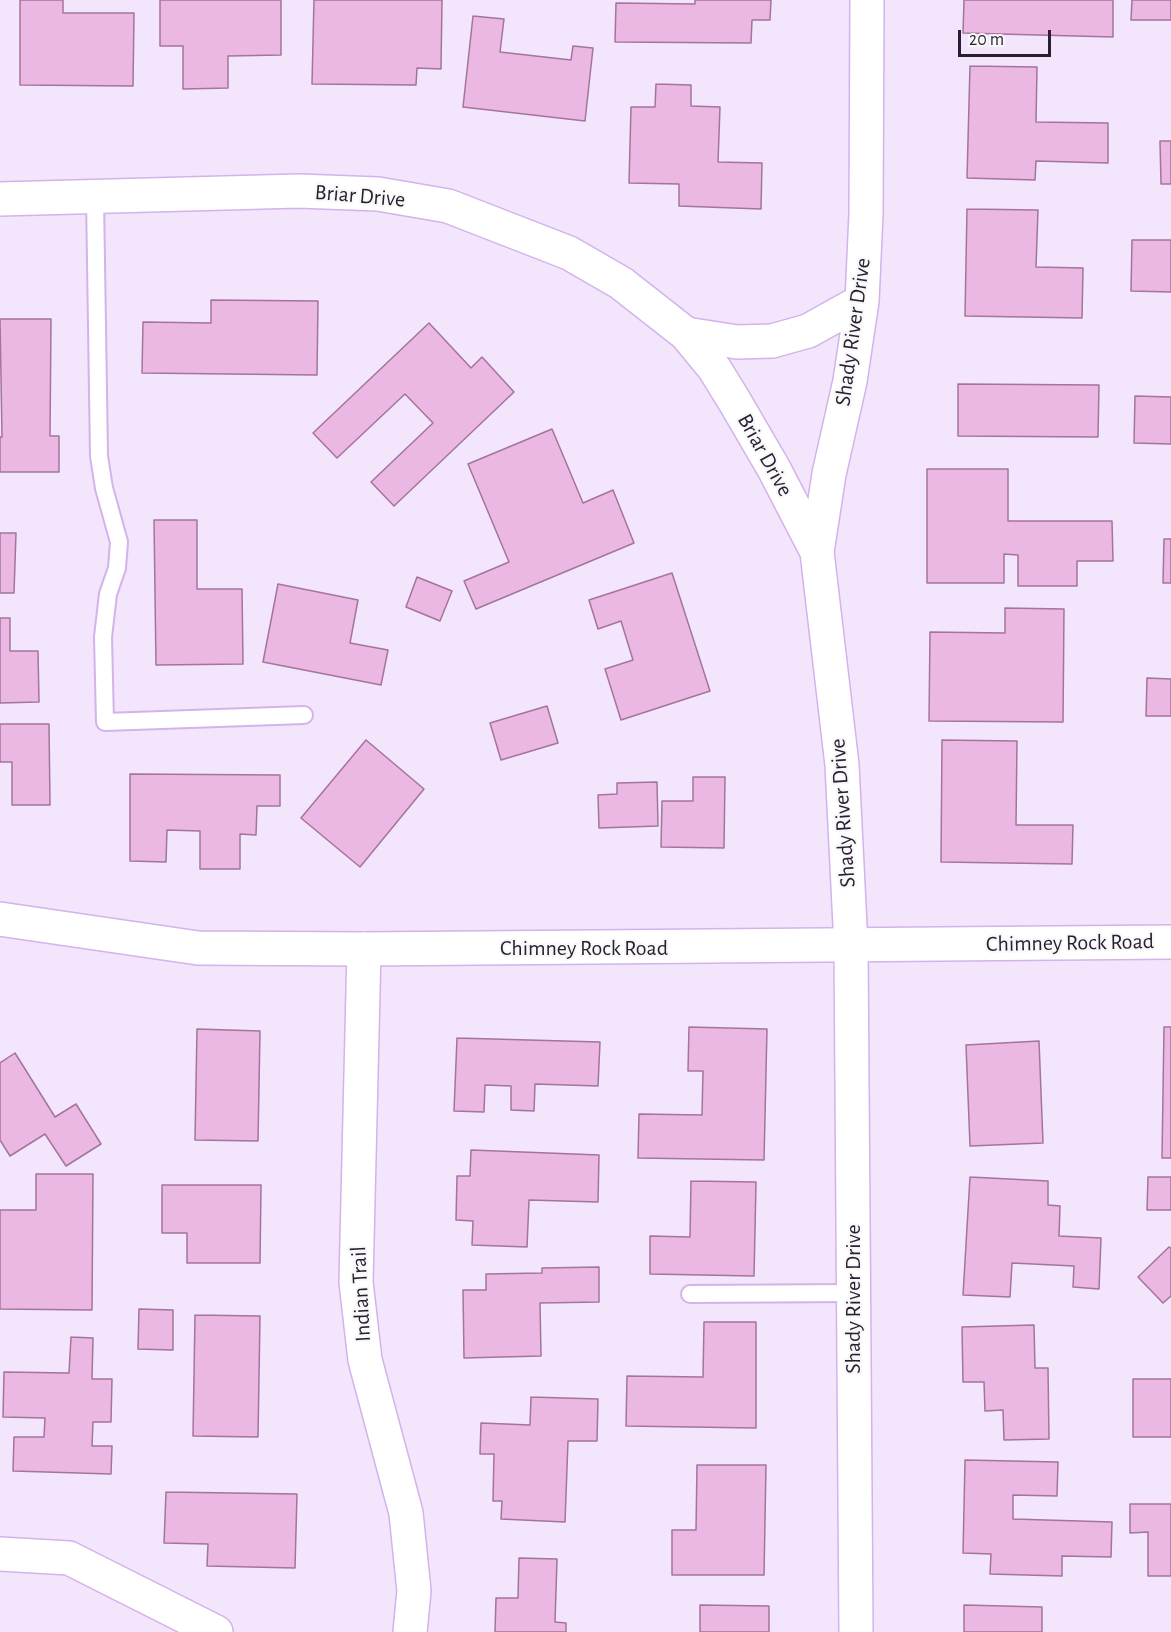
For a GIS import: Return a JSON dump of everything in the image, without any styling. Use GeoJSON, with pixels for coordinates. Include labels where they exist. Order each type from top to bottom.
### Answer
{"type":"FeatureCollection","features":[{"type":"Feature","properties":{"kind":"street","name":"Shady River Drive"},"geometry":{"type":"LineString","coordinates":[[856,1632],[851,946],[842,765],[817,552],[829,474],[850,381],[862,301],[866,214],[867,0]]}},
{"type":"Feature","properties":{"kind":"street","name":"Briar Drive"},"geometry":{"type":"LineString","coordinates":[[0,199],[299,191],[378,194],[448,206],[569,253],[621,284],[686,334],[714,368],[741,411],[817,552]]}},
{"type":"Feature","properties":{"kind":"street","name":"Briar Drive"},"geometry":{"type":"LineString","coordinates":[[686,334],[737,342],[772,341],[808,331],[862,301]]}},
{"type":"Feature","properties":{"kind":"street","name":"Chimney Rock Road"},"geometry":{"type":"LineString","coordinates":[[0,920],[198,948],[851,946],[1171,942]]}},
{"type":"Feature","properties":{"kind":"street","name":"Indian Trail"},"geometry":{"type":"LineString","coordinates":[[364,949],[356,1282],[365,1360],[406,1513],[414,1591],[410,1632]]}},
{"type":"Feature","properties":{"kind":"street"},"geometry":{"type":"LineString","coordinates":[[0,1554],[69,1558],[216,1632]]}},
{"type":"Feature","properties":{"kind":"lane"},"geometry":{"type":"LineString","coordinates":[[94,197],[99,456],[104,488],[119,542],[117,567],[108,594],[103,637],[105,722],[304,715]]}},
{"type":"Feature","properties":{"kind":"lane"},"geometry":{"type":"LineString","coordinates":[[690,1294],[853,1293]]}},
{"type":"Feature","properties":{"kind":"building"},"geometry":{"type":"Polygon","coordinates":[[[20,0],[63,0],[63,13],[134,13],[133,86],[20,85],[20,0]]]}},
{"type":"Feature","properties":{"kind":"building"},"geometry":{"type":"Polygon","coordinates":[[[160,0],[281,0],[281,55],[228,56],[228,88],[183,89],[183,46],[160,46],[160,0]]]}},
{"type":"Feature","properties":{"kind":"building"},"geometry":{"type":"Polygon","coordinates":[[[314,0],[442,0],[441,69],[417,68],[416,85],[312,84],[314,0]]]}},
{"type":"Feature","properties":{"kind":"building"},"geometry":{"type":"Polygon","coordinates":[[[695,0],[771,0],[770,20],[752,20],[751,43],[615,42],[616,3],[695,4],[695,0]]]}},
{"type":"Feature","properties":{"kind":"building"},"geometry":{"type":"Polygon","coordinates":[[[964,0],[1113,0],[1113,37],[963,33],[964,0]]]}},
{"type":"Feature","properties":{"kind":"building"},"geometry":{"type":"Polygon","coordinates":[[[1132,0],[1171,0],[1171,20],[1131,20],[1132,0]]]}},
{"type":"Feature","properties":{"kind":"building"},"geometry":{"type":"Polygon","coordinates":[[[473,16],[504,19],[500,52],[571,60],[573,46],[593,48],[585,121],[463,107],[473,16]]]}},
{"type":"Feature","properties":{"kind":"building"},"geometry":{"type":"Polygon","coordinates":[[[970,66],[1037,67],[1036,122],[1108,123],[1108,163],[1036,161],[1035,180],[967,178],[970,66]]]}},
{"type":"Feature","properties":{"kind":"building"},"geometry":{"type":"Polygon","coordinates":[[[656,84],[691,85],[691,106],[720,107],[718,162],[762,163],[761,209],[679,206],[679,184],[629,183],[631,107],[655,107],[656,84]]]}},
{"type":"Feature","properties":{"kind":"building"},"geometry":{"type":"Polygon","coordinates":[[[1160,141],[1171,141],[1171,184],[1161,184],[1160,141]]]}},
{"type":"Feature","properties":{"kind":"building"},"geometry":{"type":"Polygon","coordinates":[[[967,209],[1038,210],[1036,267],[1083,268],[1082,318],[965,316],[967,209]]]}},
{"type":"Feature","properties":{"kind":"building"},"geometry":{"type":"Polygon","coordinates":[[[1132,240],[1171,240],[1171,292],[1131,291],[1132,240]]]}},
{"type":"Feature","properties":{"kind":"building"},"geometry":{"type":"Polygon","coordinates":[[[211,300],[318,301],[317,375],[142,373],[143,322],[211,323],[211,300]]]}},
{"type":"Feature","properties":{"kind":"building"},"geometry":{"type":"Polygon","coordinates":[[[0,319],[51,319],[50,436],[59,436],[59,472],[0,472],[0,437],[2,437],[0,319]]]}},
{"type":"Feature","properties":{"kind":"building"},"geometry":{"type":"Polygon","coordinates":[[[429,323],[471,368],[482,357],[514,392],[394,506],[371,482],[433,423],[405,394],[337,458],[313,433],[429,323]]]}},
{"type":"Feature","properties":{"kind":"building"},"geometry":{"type":"Polygon","coordinates":[[[958,384],[1099,385],[1098,437],[958,436],[958,384]]]}},
{"type":"Feature","properties":{"kind":"building"},"geometry":{"type":"Polygon","coordinates":[[[1135,396],[1171,397],[1171,444],[1134,443],[1135,396]]]}},
{"type":"Feature","properties":{"kind":"building"},"geometry":{"type":"Polygon","coordinates":[[[552,429],[583,503],[613,490],[634,543],[476,609],[464,581],[509,562],[468,464],[552,429]]]}},
{"type":"Feature","properties":{"kind":"building"},"geometry":{"type":"Polygon","coordinates":[[[927,469],[1008,469],[1008,521],[1112,521],[1113,561],[1077,561],[1077,586],[1018,586],[1018,555],[1004,554],[1004,583],[927,583],[927,469]]]}},
{"type":"Feature","properties":{"kind":"building"},"geometry":{"type":"Polygon","coordinates":[[[154,520],[197,520],[197,589],[242,589],[243,664],[156,665],[154,520]]]}},
{"type":"Feature","properties":{"kind":"building"},"geometry":{"type":"Polygon","coordinates":[[[0,533],[16,533],[14,593],[0,593],[0,533]]]}},
{"type":"Feature","properties":{"kind":"building"},"geometry":{"type":"Polygon","coordinates":[[[1164,539],[1171,539],[1171,583],[1163,583],[1164,539]]]}},
{"type":"Feature","properties":{"kind":"building"},"geometry":{"type":"Polygon","coordinates":[[[672,573],[710,691],[621,720],[605,669],[633,660],[621,621],[598,629],[589,600],[672,573]]]}},
{"type":"Feature","properties":{"kind":"building"},"geometry":{"type":"Polygon","coordinates":[[[417,577],[452,591],[440,621],[406,607],[417,577]]]}},
{"type":"Feature","properties":{"kind":"building"},"geometry":{"type":"Polygon","coordinates":[[[278,584],[358,600],[350,643],[388,650],[381,685],[263,662],[278,584]]]}},
{"type":"Feature","properties":{"kind":"building"},"geometry":{"type":"Polygon","coordinates":[[[1005,608],[1064,609],[1063,722],[929,721],[930,632],[1005,633],[1005,608]]]}},
{"type":"Feature","properties":{"kind":"building"},"geometry":{"type":"Polygon","coordinates":[[[0,618],[10,618],[10,651],[38,651],[39,702],[0,703],[0,618]]]}},
{"type":"Feature","properties":{"kind":"building"},"geometry":{"type":"Polygon","coordinates":[[[1147,678],[1171,679],[1171,716],[1146,716],[1147,678]]]}},
{"type":"Feature","properties":{"kind":"building"},"geometry":{"type":"Polygon","coordinates":[[[547,706],[558,743],[501,760],[490,723],[547,706]]]}},
{"type":"Feature","properties":{"kind":"building"},"geometry":{"type":"Polygon","coordinates":[[[0,724],[49,724],[50,805],[12,805],[12,762],[0,762],[0,724]]]}},
{"type":"Feature","properties":{"kind":"building"},"geometry":{"type":"Polygon","coordinates":[[[366,740],[424,789],[360,867],[301,818],[366,740]]]}},
{"type":"Feature","properties":{"kind":"building"},"geometry":{"type":"Polygon","coordinates":[[[942,740],[1017,741],[1016,825],[1073,825],[1072,864],[941,862],[942,740]]]}},
{"type":"Feature","properties":{"kind":"building"},"geometry":{"type":"Polygon","coordinates":[[[130,774],[280,775],[280,806],[257,806],[256,835],[240,834],[240,869],[200,869],[200,831],[167,830],[166,862],[130,861],[130,774]]]}},
{"type":"Feature","properties":{"kind":"building"},"geometry":{"type":"Polygon","coordinates":[[[693,777],[725,777],[724,848],[661,847],[662,801],[693,801],[693,777]]]}},
{"type":"Feature","properties":{"kind":"building"},"geometry":{"type":"Polygon","coordinates":[[[657,782],[658,826],[599,828],[598,795],[617,794],[617,783],[657,782]]]}},
{"type":"Feature","properties":{"kind":"building"},"geometry":{"type":"Polygon","coordinates":[[[689,1027],[767,1029],[764,1160],[638,1158],[639,1114],[702,1115],[703,1071],[688,1071],[689,1027]]]}},
{"type":"Feature","properties":{"kind":"building"},"geometry":{"type":"Polygon","coordinates":[[[1164,1027],[1171,1027],[1171,1158],[1162,1158],[1164,1027]]]}},
{"type":"Feature","properties":{"kind":"building"},"geometry":{"type":"Polygon","coordinates":[[[197,1029],[260,1031],[258,1141],[195,1140],[197,1029]]]}},
{"type":"Feature","properties":{"kind":"building"},"geometry":{"type":"Polygon","coordinates":[[[457,1038],[600,1042],[598,1086],[535,1084],[534,1111],[511,1110],[511,1086],[485,1085],[484,1112],[454,1111],[457,1038]]]}},
{"type":"Feature","properties":{"kind":"building"},"geometry":{"type":"Polygon","coordinates":[[[1039,1041],[1043,1143],[970,1146],[966,1045],[1039,1041]]]}},
{"type":"Feature","properties":{"kind":"building"},"geometry":{"type":"Polygon","coordinates":[[[15,1053],[55,1117],[76,1104],[101,1144],[66,1166],[45,1134],[10,1156],[0,1140],[0,1063],[15,1053]]]}},
{"type":"Feature","properties":{"kind":"building"},"geometry":{"type":"Polygon","coordinates":[[[471,1150],[599,1155],[598,1202],[529,1200],[527,1247],[472,1245],[473,1221],[456,1220],[457,1176],[470,1176],[471,1150]]]}},
{"type":"Feature","properties":{"kind":"building"},"geometry":{"type":"Polygon","coordinates":[[[36,1174],[93,1174],[92,1310],[0,1309],[0,1210],[36,1210],[36,1174]]]}},
{"type":"Feature","properties":{"kind":"building"},"geometry":{"type":"Polygon","coordinates":[[[970,1177],[1048,1181],[1048,1205],[1060,1206],[1059,1236],[1101,1238],[1099,1289],[1073,1287],[1074,1266],[1012,1263],[1010,1297],[963,1295],[970,1177]]]}},
{"type":"Feature","properties":{"kind":"building"},"geometry":{"type":"Polygon","coordinates":[[[1148,1177],[1171,1177],[1171,1210],[1147,1210],[1148,1177]]]}},
{"type":"Feature","properties":{"kind":"building"},"geometry":{"type":"Polygon","coordinates":[[[691,1181],[756,1182],[754,1276],[650,1274],[650,1236],[690,1237],[691,1181]]]}},
{"type":"Feature","properties":{"kind":"building"},"geometry":{"type":"Polygon","coordinates":[[[162,1185],[261,1185],[260,1263],[187,1263],[187,1233],[162,1233],[162,1185]]]}},
{"type":"Feature","properties":{"kind":"building"},"geometry":{"type":"Polygon","coordinates":[[[1169,1247],[1171,1248],[1171,1296],[1163,1303],[1138,1277],[1169,1247]]]}},
{"type":"Feature","properties":{"kind":"building"},"geometry":{"type":"Polygon","coordinates":[[[599,1267],[599,1302],[540,1303],[541,1356],[464,1358],[463,1290],[486,1290],[486,1274],[542,1273],[542,1268],[599,1267]]]}},
{"type":"Feature","properties":{"kind":"building"},"geometry":{"type":"Polygon","coordinates":[[[139,1309],[173,1310],[173,1350],[138,1349],[139,1309]]]}},
{"type":"Feature","properties":{"kind":"building"},"geometry":{"type":"Polygon","coordinates":[[[195,1315],[260,1316],[258,1437],[193,1436],[195,1315]]]}},
{"type":"Feature","properties":{"kind":"building"},"geometry":{"type":"Polygon","coordinates":[[[704,1322],[756,1322],[756,1428],[626,1426],[627,1376],[703,1377],[704,1322]]]}},
{"type":"Feature","properties":{"kind":"building"},"geometry":{"type":"Polygon","coordinates":[[[1034,1325],[1035,1368],[1048,1368],[1049,1439],[1004,1440],[1003,1410],[985,1411],[984,1382],[963,1382],[962,1327],[1034,1325]]]}},
{"type":"Feature","properties":{"kind":"building"},"geometry":{"type":"Polygon","coordinates":[[[71,1337],[93,1338],[92,1379],[112,1379],[111,1422],[93,1422],[92,1446],[112,1446],[111,1474],[13,1471],[14,1437],[44,1437],[45,1418],[3,1417],[4,1372],[69,1373],[71,1337]]]}},
{"type":"Feature","properties":{"kind":"building"},"geometry":{"type":"Polygon","coordinates":[[[1133,1379],[1171,1379],[1171,1437],[1133,1437],[1133,1379]]]}},
{"type":"Feature","properties":{"kind":"building"},"geometry":{"type":"Polygon","coordinates":[[[531,1397],[598,1399],[597,1441],[568,1441],[565,1522],[501,1519],[502,1501],[493,1501],[494,1454],[480,1454],[481,1423],[530,1425],[531,1397]]]}},
{"type":"Feature","properties":{"kind":"building"},"geometry":{"type":"Polygon","coordinates":[[[965,1460],[1058,1462],[1057,1496],[1013,1495],[1013,1519],[1112,1522],[1111,1557],[1062,1556],[1062,1576],[990,1574],[991,1554],[963,1553],[965,1460]]]}},
{"type":"Feature","properties":{"kind":"building"},"geometry":{"type":"Polygon","coordinates":[[[697,1465],[766,1465],[764,1575],[672,1575],[672,1530],[696,1530],[697,1465]]]}},
{"type":"Feature","properties":{"kind":"building"},"geometry":{"type":"Polygon","coordinates":[[[166,1492],[297,1494],[295,1568],[207,1566],[208,1544],[164,1543],[166,1492]]]}},
{"type":"Feature","properties":{"kind":"building"},"geometry":{"type":"Polygon","coordinates":[[[1130,1504],[1171,1504],[1171,1576],[1148,1576],[1148,1532],[1130,1533],[1130,1504]]]}},
{"type":"Feature","properties":{"kind":"building"},"geometry":{"type":"Polygon","coordinates":[[[519,1558],[557,1559],[555,1622],[566,1623],[566,1632],[495,1632],[496,1598],[518,1598],[519,1558]]]}},
{"type":"Feature","properties":{"kind":"building"},"geometry":{"type":"Polygon","coordinates":[[[700,1605],[769,1606],[769,1632],[700,1632],[700,1605]]]}},
{"type":"Feature","properties":{"kind":"building"},"geometry":{"type":"Polygon","coordinates":[[[964,1605],[1042,1607],[1042,1632],[964,1632],[964,1605]]]}}]}
